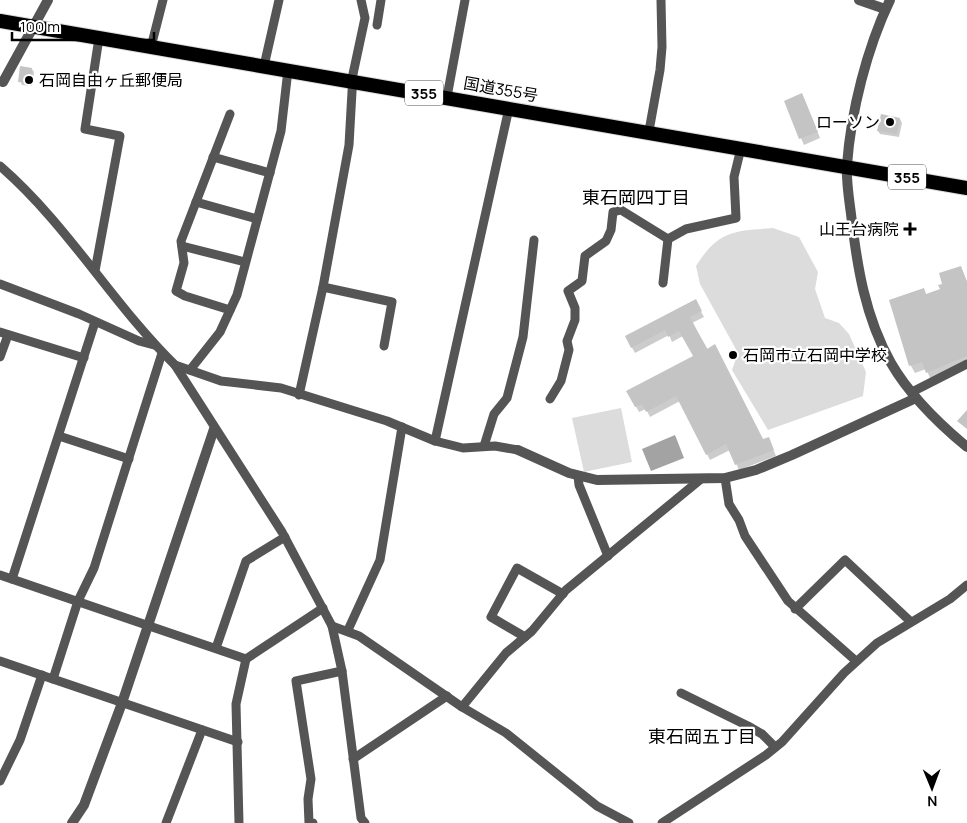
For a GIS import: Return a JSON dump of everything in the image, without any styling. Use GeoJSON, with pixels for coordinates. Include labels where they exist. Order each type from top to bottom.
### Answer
{"type":"FeatureCollection","features":[{"type":"Feature","properties":{"kind":"highway","name":"国道355号"},"geometry":{"type":"LineString","coordinates":[[0,21],[967,188]]}},
{"type":"Feature","properties":{"kind":"street"},"geometry":{"type":"LineString","coordinates":[[2,86],[48,0]]}},
{"type":"Feature","properties":{"kind":"street"},"geometry":{"type":"LineString","coordinates":[[151,47],[163,0]]}},
{"type":"Feature","properties":{"kind":"street"},"geometry":{"type":"LineString","coordinates":[[264,66],[279,0]]}},
{"type":"Feature","properties":{"kind":"street"},"geometry":{"type":"LineString","coordinates":[[299,395],[323,287],[349,145],[353,74],[365,18],[361,0]]}},
{"type":"Feature","properties":{"kind":"street"},"geometry":{"type":"LineString","coordinates":[[377,25],[381,0]]}},
{"type":"Feature","properties":{"kind":"street"},"geometry":{"type":"LineString","coordinates":[[447,98],[465,0]]}},
{"type":"Feature","properties":{"kind":"street"},"geometry":{"type":"LineString","coordinates":[[649,132],[660,70],[662,47],[661,0]]}},
{"type":"Feature","properties":{"kind":"street"},"geometry":{"type":"LineString","coordinates":[[859,0],[888,5],[862,78],[847,167],[860,281],[882,345],[892,364],[914,395],[967,447]]}},
{"type":"Feature","properties":{"kind":"street"},"geometry":{"type":"LineString","coordinates":[[95,271],[120,136],[85,129],[99,38]]}},
{"type":"Feature","properties":{"kind":"street"},"geometry":{"type":"LineString","coordinates":[[190,370],[220,332],[237,294],[281,131],[288,70]]}},
{"type":"Feature","properties":{"kind":"street"},"geometry":{"type":"LineString","coordinates":[[435,441],[509,108]]}},
{"type":"Feature","properties":{"kind":"street"},"geometry":{"type":"LineString","coordinates":[[230,114],[181,241],[184,264],[176,291],[185,296],[230,310]]}},
{"type":"Feature","properties":{"kind":"street"},"geometry":{"type":"LineString","coordinates":[[668,239],[686,229],[736,218],[734,178],[740,148]]}},
{"type":"Feature","properties":{"kind":"street"},"geometry":{"type":"LineString","coordinates":[[213,157],[270,173]]}},
{"type":"Feature","properties":{"kind":"street"},"geometry":{"type":"LineString","coordinates":[[0,166],[60,227],[154,345],[175,366],[285,537],[332,626],[342,671],[361,818],[365,823]]}},
{"type":"Feature","properties":{"kind":"street"},"geometry":{"type":"LineString","coordinates":[[196,202],[257,219]]}},
{"type":"Feature","properties":{"kind":"street"},"geometry":{"type":"LineString","coordinates":[[550,399],[561,381],[569,350],[567,341],[575,320],[575,308],[568,291],[582,281],[585,256],[606,241],[611,230],[613,212],[620,210],[668,239]]}},
{"type":"Feature","properties":{"kind":"street"},"geometry":{"type":"LineString","coordinates":[[663,283],[668,239]]}},
{"type":"Feature","properties":{"kind":"street"},"geometry":{"type":"LineString","coordinates":[[484,446],[494,414],[508,398],[523,337],[534,240]]}},
{"type":"Feature","properties":{"kind":"street"},"geometry":{"type":"LineString","coordinates":[[182,246],[245,262]]}},
{"type":"Feature","properties":{"kind":"street"},"geometry":{"type":"LineString","coordinates":[[0,284],[139,341],[154,345]]}},
{"type":"Feature","properties":{"kind":"street"},"geometry":{"type":"LineString","coordinates":[[323,287],[392,302],[384,346]]}},
{"type":"Feature","properties":{"kind":"street"},"geometry":{"type":"LineString","coordinates":[[12,579],[95,322]]}},
{"type":"Feature","properties":{"kind":"street"},"geometry":{"type":"LineString","coordinates":[[0,357],[4,334],[84,358]]}},
{"type":"Feature","properties":{"kind":"street"},"geometry":{"type":"LineString","coordinates":[[53,679],[78,601],[94,568],[162,353]]}},
{"type":"Feature","properties":{"kind":"street"},"geometry":{"type":"LineString","coordinates":[[175,366],[220,381],[262,384],[282,388],[402,427],[435,441],[462,448],[506,447],[518,450],[578,476],[616,481],[725,478],[756,470],[792,455],[914,395],[967,364]]}},
{"type":"Feature","properties":{"kind":"street"},"geometry":{"type":"LineString","coordinates":[[348,630],[380,560],[387,531],[389,505],[402,427]]}},
{"type":"Feature","properties":{"kind":"street"},"geometry":{"type":"LineString","coordinates":[[72,823],[84,805],[122,703],[214,429]]}},
{"type":"Feature","properties":{"kind":"street"},"geometry":{"type":"LineString","coordinates":[[58,436],[129,459]]}},
{"type":"Feature","properties":{"kind":"street"},"geometry":{"type":"LineString","coordinates":[[578,476],[579,485],[608,556]]}},
{"type":"Feature","properties":{"kind":"street"},"geometry":{"type":"LineString","coordinates":[[725,478],[729,504],[740,520],[745,536],[795,609],[856,662]]}},
{"type":"Feature","properties":{"kind":"street"},"geometry":{"type":"LineString","coordinates":[[462,707],[506,653],[525,637],[563,594],[701,479]]}},
{"type":"Feature","properties":{"kind":"street"},"geometry":{"type":"LineString","coordinates":[[216,648],[246,561],[285,537]]}},
{"type":"Feature","properties":{"kind":"street"},"geometry":{"type":"LineString","coordinates":[[795,609],[845,560],[911,622]]}},
{"type":"Feature","properties":{"kind":"street"},"geometry":{"type":"LineString","coordinates":[[525,637],[491,617],[517,568],[563,594]]}},
{"type":"Feature","properties":{"kind":"street"},"geometry":{"type":"LineString","coordinates":[[0,575],[246,659]]}},
{"type":"Feature","properties":{"kind":"street"},"geometry":{"type":"LineString","coordinates":[[662,823],[775,748],[856,662],[886,635],[950,598],[967,585]]}},
{"type":"Feature","properties":{"kind":"street"},"geometry":{"type":"LineString","coordinates":[[240,823],[236,704],[246,659],[323,608]]}},
{"type":"Feature","properties":{"kind":"street"},"geometry":{"type":"LineString","coordinates":[[332,626],[348,630],[462,707],[506,732],[597,806],[629,823]]}},
{"type":"Feature","properties":{"kind":"street"},"geometry":{"type":"LineString","coordinates":[[0,660],[238,742]]}},
{"type":"Feature","properties":{"kind":"street"},"geometry":{"type":"LineString","coordinates":[[313,823],[309,823],[308,800],[311,779],[296,681],[342,671]]}},
{"type":"Feature","properties":{"kind":"street"},"geometry":{"type":"LineString","coordinates":[[0,781],[20,740],[42,675]]}},
{"type":"Feature","properties":{"kind":"street"},"geometry":{"type":"LineString","coordinates":[[681,693],[762,734],[775,748]]}},
{"type":"Feature","properties":{"kind":"street"},"geometry":{"type":"LineString","coordinates":[[353,759],[447,696]]}},
{"type":"Feature","properties":{"kind":"street"},"geometry":{"type":"LineString","coordinates":[[166,823],[202,730]]}},
{"type":"Feature","properties":{"kind":"shaded area"},"geometry":{"type":"Polygon","coordinates":[[[773,228],[799,237],[818,272],[815,289],[825,318],[839,323],[849,334],[866,372],[863,396],[768,430],[732,370],[738,353],[700,284],[696,266],[712,245],[728,235],[747,230],[773,228]]]}},
{"type":"Feature","properties":{"kind":"shaded area"},"geometry":{"type":"Polygon","coordinates":[[[621,408],[632,462],[584,472],[572,418],[621,408]]]}},
{"type":"Feature","properties":{"kind":"shaded area"},"geometry":{"type":"Polygon","coordinates":[[[675,435],[684,458],[651,471],[642,449],[675,435]]]}},
{"type":"Feature","properties":{"kind":"building"},"geometry":{"type":"Polygon","coordinates":[[[20,66],[32,68],[31,83],[18,82],[20,66]]]}},
{"type":"Feature","properties":{"kind":"building"},"geometry":{"type":"Polygon","coordinates":[[[802,93],[818,132],[799,139],[784,101],[802,93]]]}},
{"type":"Feature","properties":{"kind":"building","name":"ローソン"},"geometry":{"type":"Polygon","coordinates":[[[881,114],[900,118],[897,134],[877,131],[881,114]]]}},
{"type":"Feature","properties":{"kind":"building"},"geometry":{"type":"Polygon","coordinates":[[[961,266],[967,283],[967,356],[926,373],[922,362],[909,366],[889,300],[924,288],[926,294],[940,289],[938,285],[942,284],[939,273],[961,266]]]}},
{"type":"Feature","properties":{"kind":"building"},"geometry":{"type":"Polygon","coordinates":[[[696,299],[702,311],[690,317],[707,349],[715,344],[763,439],[769,437],[774,450],[735,465],[726,444],[706,455],[676,396],[646,412],[642,404],[635,407],[626,391],[693,356],[679,331],[668,337],[665,330],[631,348],[625,336],[696,299]]]}},
{"type":"Feature","properties":{"kind":"building"},"geometry":{"type":"Polygon","coordinates":[[[967,410],[967,429],[957,421],[967,410]]]}},
{"type":"Feature","properties":{"kind":"place","name":"石岡自由ヶ丘郵便局"},"geometry":{"type":"Point","coordinates":[29,80]}},
{"type":"Feature","properties":{"kind":"place","name":"ローソン"},"geometry":{"type":"Point","coordinates":[890,122]}},
{"type":"Feature","properties":{"kind":"place","name":"山王台病院"},"geometry":{"type":"Point","coordinates":[910,229]}},
{"type":"Feature","properties":{"kind":"place","name":"石岡市立石岡中学校"},"geometry":{"type":"Point","coordinates":[733,355]}},
{"type":"Feature","properties":{"kind":"district","name":"東石岡四丁目"},"geometry":{"type":"Point","coordinates":[636,197]}},
{"type":"Feature","properties":{"kind":"district","name":"東石岡五丁目"},"geometry":{"type":"Point","coordinates":[702,736]}}]}
